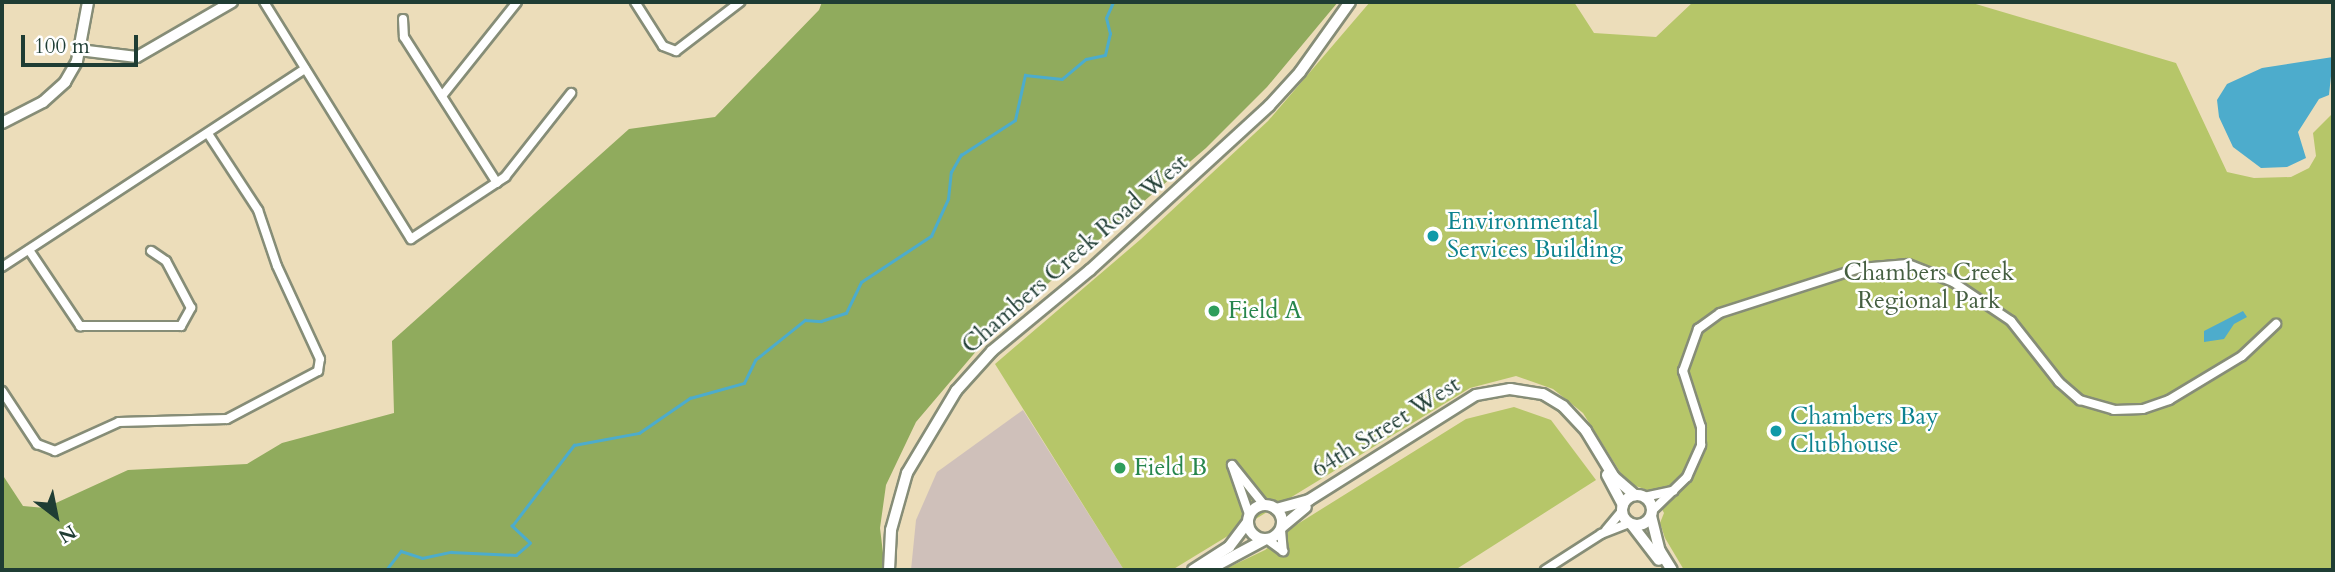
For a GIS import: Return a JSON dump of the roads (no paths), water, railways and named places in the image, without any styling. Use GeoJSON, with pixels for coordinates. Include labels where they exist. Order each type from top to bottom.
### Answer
{"type":"FeatureCollection","features":[{"type":"Feature","properties":{"kind":"street"},"geometry":{"type":"LineString","coordinates":[[2,123],[53,94],[74,68],[88,2]]}},
{"type":"Feature","properties":{"kind":"street"},"geometry":{"type":"LineString","coordinates":[[79,50],[138,57],[232,2]]}},
{"type":"Feature","properties":{"kind":"street"},"geometry":{"type":"LineString","coordinates":[[264,2],[411,239],[497,183],[570,93]]}},
{"type":"Feature","properties":{"kind":"street"},"geometry":{"type":"LineString","coordinates":[[442,96],[517,2]]}},
{"type":"Feature","properties":{"kind":"street"},"geometry":{"type":"LineString","coordinates":[[635,2],[663,46],[676,51],[740,2]]}},
{"type":"Feature","properties":{"kind":"street","name":"Chambers Creek Road West"},"geometry":{"type":"LineString","coordinates":[[890,570],[891,530],[907,473],[961,385],[999,344],[1090,270],[1269,106],[1300,72],[1350,2]]}},
{"type":"Feature","properties":{"kind":"street"},"geometry":{"type":"LineString","coordinates":[[403,19],[404,37],[497,183]]}},
{"type":"Feature","properties":{"kind":"street"},"geometry":{"type":"LineString","coordinates":[[2,267],[209,135],[305,69]]}},
{"type":"Feature","properties":{"kind":"street"},"geometry":{"type":"LineString","coordinates":[[2,391],[37,444],[47,451],[60,450],[119,422],[227,419],[311,377],[321,365],[258,210],[209,135]]}},
{"type":"Feature","properties":{"kind":"street"},"geometry":{"type":"LineString","coordinates":[[29,250],[80,326],[176,327],[185,323],[191,308],[166,261],[151,251]]}},
{"type":"Feature","properties":{"kind":"street"},"geometry":{"type":"LineString","coordinates":[[1545,570],[1601,534],[1631,524],[1643,524],[1687,477],[1701,444],[1701,427],[1683,371],[1698,329],[1720,313],[1860,268],[1908,264],[1953,282],[2011,321],[2070,392],[2081,400],[2114,410],[2143,409],[2175,396],[2252,349],[2276,324]]}},
{"type":"Feature","properties":{"kind":"street"},"geometry":{"type":"LineString","coordinates":[[1520,392],[1543,394],[1563,406],[1586,431],[1614,477],[1640,496],[1651,513],[1660,551],[1672,570]]}},
{"type":"Feature","properties":{"kind":"street"},"geometry":{"type":"LineString","coordinates":[[1520,392],[1551,404],[1570,420],[1631,524],[1665,570]]}},
{"type":"Feature","properties":{"kind":"street","name":"64th Street West"},"geometry":{"type":"LineString","coordinates":[[1276,509],[1309,500],[1476,395],[1520,392]]}},
{"type":"Feature","properties":{"kind":"street","name":"64th Street West"},"geometry":{"type":"LineString","coordinates":[[1281,528],[1460,411],[1488,397],[1520,392]]}},
{"type":"Feature","properties":{"kind":"street"},"geometry":{"type":"LineString","coordinates":[[1232,466],[1264,505],[1276,509],[1283,551],[1252,534],[1232,466]]}},
{"type":"Feature","properties":{"kind":"street"},"geometry":{"type":"LineString","coordinates":[[1601,534],[1622,508],[1640,496],[1673,491]]}},
{"type":"Feature","properties":{"kind":"street"},"geometry":{"type":"LineString","coordinates":[[1193,570],[1229,547],[1248,518],[1264,505]]}},
{"type":"Feature","properties":{"kind":"street"},"geometry":{"type":"LineString","coordinates":[[1208,570],[1266,540],[1281,528]]}},
{"type":"Feature","properties":{"kind":"water"},"geometry":{"type":"Polygon","coordinates":[[[2333,57],[2329,95],[2319,99],[2298,132],[2306,158],[2287,167],[2261,168],[2233,147],[2219,117],[2217,100],[2227,84],[2262,68],[2333,57]]]}},
{"type":"Feature","properties":{"kind":"water"},"geometry":{"type":"Polygon","coordinates":[[[2243,311],[2247,317],[2234,324],[2224,339],[2204,342],[2204,331],[2243,311]]]}},
{"type":"Feature","properties":{"kind":"waterway"},"geometry":{"type":"LineString","coordinates":[[386,570],[401,551],[422,558],[451,552],[516,555],[530,543],[512,526],[574,445],[639,433],[690,398],[744,383],[755,360],[805,320],[821,321],[846,313],[861,282],[931,236],[948,199],[951,172],[961,155],[1015,120],[1025,75],[1062,79],[1086,59],[1105,55],[1110,34],[1106,18],[1113,2]]}},
{"type":"Feature","properties":{"kind":"place","name":"Environmental Services Building"},"geometry":{"type":"Point","coordinates":[1433,236]}},
{"type":"Feature","properties":{"kind":"place","name":"Field A"},"geometry":{"type":"Point","coordinates":[1214,311]}},
{"type":"Feature","properties":{"kind":"place","name":"Chambers Bay Clubhouse"},"geometry":{"type":"Point","coordinates":[1776,431]}},
{"type":"Feature","properties":{"kind":"place","name":"Field B"},"geometry":{"type":"Point","coordinates":[1120,468]}},
{"type":"Feature","properties":{"kind":"park label","name":"Chambers Creek Regional Park"},"geometry":{"type":"Point","coordinates":[1929,287]}}]}
